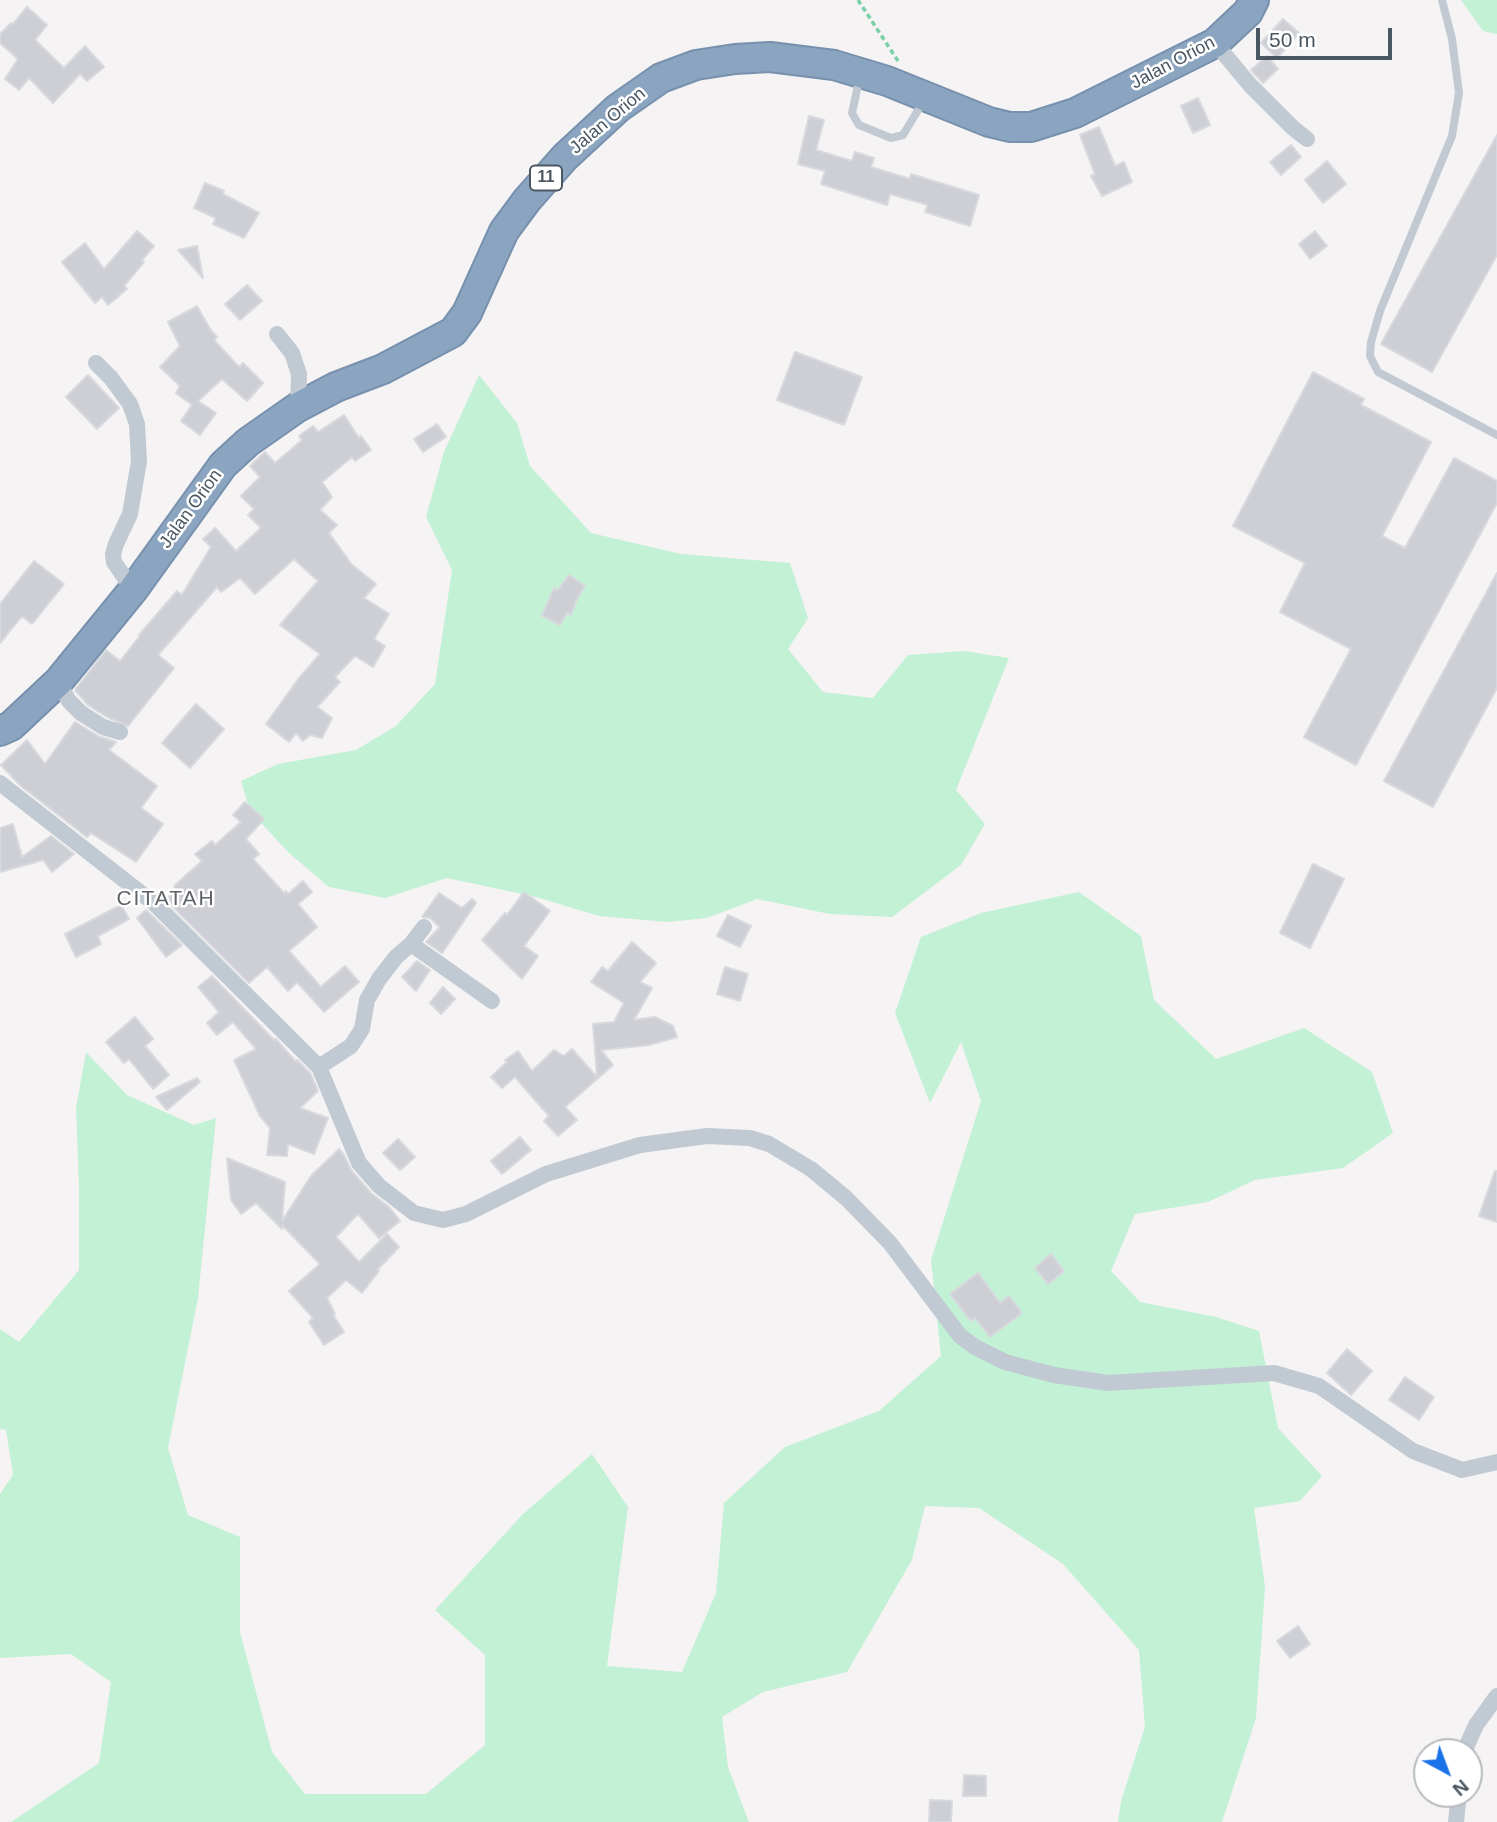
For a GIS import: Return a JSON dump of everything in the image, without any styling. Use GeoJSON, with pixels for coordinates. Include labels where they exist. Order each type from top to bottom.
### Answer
{"type":"FeatureCollection","features":[{"type":"Feature","properties":{"kind":"highway","name":"Jalan Orion"},"geometry":{"type":"LineString","coordinates":[[0,731],[11,726],[58,682],[133,590],[223,465],[248,442],[298,407],[336,387],[383,369],[453,332],[467,313],[504,231],[527,200],[565,157],[618,108],[661,78],[696,65],[735,59],[770,57],[834,65],[989,122],[1010,127],[1031,127],[1075,113],[1215,43],[1248,12],[1254,0]]}},
{"type":"Feature","properties":{"kind":"street"},"geometry":{"type":"LineString","coordinates":[[1215,43],[1250,85],[1307,139]]}},
{"type":"Feature","properties":{"kind":"street"},"geometry":{"type":"LineString","coordinates":[[277,334],[292,353],[299,374],[298,407]]}},
{"type":"Feature","properties":{"kind":"street"},"geometry":{"type":"LineString","coordinates":[[96,363],[125,398],[137,424],[139,461],[130,514],[113,554],[114,562],[133,590]]}},
{"type":"Feature","properties":{"kind":"street"},"geometry":{"type":"LineString","coordinates":[[58,682],[69,701],[81,713],[103,727],[120,732]]}},
{"type":"Feature","properties":{"kind":"street"},"geometry":{"type":"LineString","coordinates":[[0,783],[155,904],[319,1067],[359,1163],[379,1186],[414,1213],[443,1220],[466,1214],[546,1174],[640,1146],[707,1136],[750,1138],[769,1144],[811,1169],[846,1198],[890,1243],[960,1336],[975,1348],[1005,1362],[1054,1375],[1108,1383],[1273,1373],[1319,1386],[1404,1445],[1462,1470],[1497,1462]]}},
{"type":"Feature","properties":{"kind":"street"},"geometry":{"type":"LineString","coordinates":[[319,1067],[351,1046],[362,1029],[367,1000],[379,979],[424,927]]}},
{"type":"Feature","properties":{"kind":"street"},"geometry":{"type":"LineString","coordinates":[[411,944],[492,1001]]}},
{"type":"Feature","properties":{"kind":"street"},"geometry":{"type":"LineString","coordinates":[[1470,1738],[1476,1725],[1497,1696]]}},
{"type":"Feature","properties":{"kind":"lane"},"geometry":{"type":"LineString","coordinates":[[1442,0],[1452,39],[1459,93],[1452,136],[1380,311],[1370,356],[1378,372],[1497,435]]}},
{"type":"Feature","properties":{"kind":"lane"},"geometry":{"type":"LineString","coordinates":[[861,74],[852,113],[859,125],[891,138],[904,135],[925,97]]}},
{"type":"Feature","properties":{"kind":"path"},"geometry":{"type":"LineString","coordinates":[[859,0],[900,63]]}},
{"type":"Feature","properties":{"kind":"green space"},"geometry":{"type":"Polygon","coordinates":[[[1461,0],[1497,0],[1497,34],[1483,31],[1461,0]]]}},
{"type":"Feature","properties":{"kind":"green space"},"geometry":{"type":"Polygon","coordinates":[[[479,375],[517,423],[530,466],[591,533],[681,554],[790,563],[808,618],[788,649],[823,692],[873,698],[908,655],[964,651],[1009,658],[956,790],[985,824],[961,865],[892,917],[830,914],[757,899],[707,918],[668,922],[599,916],[536,897],[447,878],[385,898],[329,887],[289,853],[250,811],[241,781],[278,764],[356,750],[396,726],[435,684],[452,570],[426,517],[444,452],[479,375]]]}},
{"type":"Feature","properties":{"kind":"green space"},"geometry":{"type":"Polygon","coordinates":[[[1079,892],[1141,936],[1154,1000],[1216,1059],[1304,1028],[1372,1072],[1393,1133],[1343,1168],[1255,1180],[1208,1202],[1135,1214],[1111,1271],[1140,1302],[1216,1317],[1259,1331],[1278,1428],[1322,1476],[1300,1501],[1254,1508],[1265,1587],[1256,1718],[1222,1822],[1118,1822],[1121,1801],[1145,1727],[1139,1650],[1063,1564],[979,1508],[925,1506],[912,1560],[847,1672],[763,1692],[722,1717],[728,1767],[749,1822],[11,1822],[99,1763],[111,1682],[71,1654],[0,1658],[0,1494],[13,1475],[6,1430],[0,1429],[0,1329],[19,1342],[79,1270],[76,1108],[86,1052],[127,1095],[194,1125],[216,1118],[198,1298],[168,1448],[188,1515],[240,1537],[240,1632],[272,1752],[305,1794],[426,1794],[485,1745],[485,1655],[435,1610],[522,1515],[592,1454],[628,1507],[607,1666],[682,1672],[716,1593],[724,1503],[785,1447],[879,1411],[941,1356],[931,1260],[981,1101],[961,1042],[930,1103],[895,1013],[921,937],[981,913],[1079,892]]]}},
{"type":"Feature","properties":{"kind":"building"},"geometry":{"type":"Polygon","coordinates":[[[27,7],[47,25],[35,40],[64,68],[85,46],[104,67],[87,81],[80,74],[53,103],[29,78],[19,90],[5,79],[18,59],[0,43],[0,34],[13,24],[27,7]]]}},
{"type":"Feature","properties":{"kind":"building"},"geometry":{"type":"Polygon","coordinates":[[[1283,19],[1299,33],[1277,58],[1261,43],[1283,19]]]}},
{"type":"Feature","properties":{"kind":"building"},"geometry":{"type":"Polygon","coordinates":[[[1267,56],[1278,69],[1263,83],[1251,70],[1267,56]]]}},
{"type":"Feature","properties":{"kind":"building"},"geometry":{"type":"Polygon","coordinates":[[[1198,98],[1210,125],[1193,133],[1181,106],[1198,98]]]}},
{"type":"Feature","properties":{"kind":"building"},"geometry":{"type":"Polygon","coordinates":[[[809,116],[824,120],[816,150],[852,161],[855,152],[874,158],[871,167],[910,179],[911,174],[979,195],[970,226],[925,212],[928,205],[890,194],[887,205],[821,184],[825,171],[798,164],[809,116]]]}},
{"type":"Feature","properties":{"kind":"building"},"geometry":{"type":"Polygon","coordinates":[[[1099,127],[1115,166],[1124,162],[1132,182],[1102,196],[1091,176],[1095,174],[1080,135],[1099,127]]]}},
{"type":"Feature","properties":{"kind":"building"},"geometry":{"type":"Polygon","coordinates":[[[1497,135],[1497,255],[1432,372],[1381,344],[1497,135]]]}},
{"type":"Feature","properties":{"kind":"building"},"geometry":{"type":"Polygon","coordinates":[[[1291,145],[1301,157],[1281,175],[1270,162],[1291,145]]]}},
{"type":"Feature","properties":{"kind":"building"},"geometry":{"type":"Polygon","coordinates":[[[1327,161],[1346,184],[1323,203],[1305,180],[1327,161]]]}},
{"type":"Feature","properties":{"kind":"building"},"geometry":{"type":"Polygon","coordinates":[[[205,183],[224,191],[223,194],[259,213],[244,238],[213,224],[216,218],[194,208],[205,183]]]}},
{"type":"Feature","properties":{"kind":"building"},"geometry":{"type":"Polygon","coordinates":[[[137,231],[154,246],[124,286],[127,289],[108,305],[102,297],[95,303],[62,262],[85,243],[104,269],[137,231]]]}},
{"type":"Feature","properties":{"kind":"building"},"geometry":{"type":"Polygon","coordinates":[[[1315,231],[1327,246],[1310,259],[1299,244],[1315,231]]]}},
{"type":"Feature","properties":{"kind":"building"},"geometry":{"type":"Polygon","coordinates":[[[197,246],[203,278],[178,250],[197,246]]]}},
{"type":"Feature","properties":{"kind":"building"},"geometry":{"type":"Polygon","coordinates":[[[247,285],[262,301],[240,320],[225,304],[247,285]]]}},
{"type":"Feature","properties":{"kind":"building"},"geometry":{"type":"Polygon","coordinates":[[[197,306],[217,337],[214,340],[239,367],[243,363],[263,383],[247,401],[222,379],[198,401],[216,413],[200,435],[181,421],[192,405],[176,393],[180,386],[160,367],[180,346],[168,322],[197,306]]]}},
{"type":"Feature","properties":{"kind":"building"},"geometry":{"type":"Polygon","coordinates":[[[795,352],[862,377],[844,425],[777,400],[795,352]]]}},
{"type":"Feature","properties":{"kind":"building"},"geometry":{"type":"Polygon","coordinates":[[[1313,372],[1364,399],[1361,405],[1431,442],[1382,536],[1405,548],[1454,458],[1497,481],[1497,503],[1356,765],[1304,737],[1351,649],[1280,612],[1305,563],[1233,526],[1313,372]]]}},
{"type":"Feature","properties":{"kind":"building"},"geometry":{"type":"Polygon","coordinates":[[[88,375],[119,408],[97,429],[66,397],[88,375]]]}},
{"type":"Feature","properties":{"kind":"building"},"geometry":{"type":"Polygon","coordinates":[[[344,415],[359,438],[361,436],[371,450],[355,461],[352,457],[322,482],[332,497],[320,510],[337,525],[329,533],[352,565],[376,584],[364,598],[389,614],[374,639],[385,646],[373,667],[355,656],[335,677],[340,682],[317,707],[332,718],[322,738],[310,735],[303,741],[296,733],[289,742],[266,724],[320,654],[280,625],[318,581],[294,559],[255,594],[240,578],[221,592],[217,587],[158,655],[174,668],[128,726],[88,705],[75,690],[106,650],[120,661],[177,591],[182,595],[211,547],[203,539],[215,528],[236,551],[261,528],[248,515],[254,509],[241,496],[260,477],[250,466],[265,452],[275,463],[302,440],[299,436],[313,426],[318,432],[344,415]]]}},
{"type":"Feature","properties":{"kind":"building"},"geometry":{"type":"Polygon","coordinates":[[[437,424],[446,437],[423,452],[414,439],[437,424]]]}},
{"type":"Feature","properties":{"kind":"building"},"geometry":{"type":"Polygon","coordinates":[[[34,561],[64,584],[32,624],[22,616],[0,643],[0,604],[34,561]]]}},
{"type":"Feature","properties":{"kind":"building"},"geometry":{"type":"Polygon","coordinates":[[[1497,573],[1497,688],[1433,807],[1384,781],[1497,573]]]}},
{"type":"Feature","properties":{"kind":"building"},"geometry":{"type":"Polygon","coordinates":[[[569,575],[585,586],[571,615],[567,613],[560,625],[542,616],[554,588],[558,590],[569,575]]]}},
{"type":"Feature","properties":{"kind":"building"},"geometry":{"type":"Polygon","coordinates":[[[196,704],[224,729],[190,768],[162,743],[196,704]]]}},
{"type":"Feature","properties":{"kind":"building"},"geometry":{"type":"Polygon","coordinates":[[[75,722],[98,736],[116,742],[109,750],[157,786],[141,808],[163,824],[136,862],[91,833],[87,837],[21,786],[1,765],[27,740],[45,764],[75,722]]]}},
{"type":"Feature","properties":{"kind":"building"},"geometry":{"type":"Polygon","coordinates":[[[245,802],[264,819],[246,839],[259,854],[253,859],[284,893],[286,891],[288,894],[303,881],[312,892],[298,904],[317,927],[289,951],[321,987],[345,966],[359,982],[324,1012],[297,982],[288,991],[267,967],[249,983],[166,900],[175,885],[202,861],[195,854],[212,841],[215,845],[241,822],[233,815],[245,802]]]}},
{"type":"Feature","properties":{"kind":"building"},"geometry":{"type":"Polygon","coordinates":[[[13,824],[22,857],[51,836],[74,854],[52,872],[43,860],[0,872],[0,828],[13,824]]]}},
{"type":"Feature","properties":{"kind":"building"},"geometry":{"type":"Polygon","coordinates":[[[1313,864],[1344,879],[1310,948],[1280,933],[1313,864]]]}},
{"type":"Feature","properties":{"kind":"building"},"geometry":{"type":"Polygon","coordinates":[[[524,892],[550,911],[524,946],[538,956],[522,979],[482,940],[505,913],[507,915],[524,892]]]}},
{"type":"Feature","properties":{"kind":"building"},"geometry":{"type":"Polygon","coordinates":[[[439,893],[462,908],[472,899],[476,903],[442,953],[426,942],[440,927],[430,918],[422,917],[439,893]]]}},
{"type":"Feature","properties":{"kind":"building"},"geometry":{"type":"Polygon","coordinates":[[[121,905],[129,919],[98,936],[101,944],[76,957],[65,934],[121,905]]]}},
{"type":"Feature","properties":{"kind":"building"},"geometry":{"type":"Polygon","coordinates":[[[146,910],[182,945],[166,957],[137,918],[146,910]]]}},
{"type":"Feature","properties":{"kind":"building"},"geometry":{"type":"Polygon","coordinates":[[[728,915],[751,926],[740,947],[717,936],[728,915]]]}},
{"type":"Feature","properties":{"kind":"building"},"geometry":{"type":"Polygon","coordinates":[[[632,942],[656,963],[640,982],[652,988],[634,1020],[655,1017],[673,1026],[677,1037],[649,1045],[601,1050],[613,1065],[565,1107],[577,1120],[558,1136],[544,1121],[549,1116],[515,1077],[502,1088],[491,1077],[507,1062],[505,1060],[518,1051],[532,1071],[554,1050],[564,1056],[572,1049],[597,1077],[593,1024],[614,1022],[624,1003],[591,982],[602,967],[608,971],[632,942]]]}},
{"type":"Feature","properties":{"kind":"building"},"geometry":{"type":"Polygon","coordinates":[[[417,961],[430,970],[416,991],[402,977],[417,961]]]}},
{"type":"Feature","properties":{"kind":"building"},"geometry":{"type":"Polygon","coordinates":[[[725,967],[748,974],[740,1001],[717,994],[725,967]]]}},
{"type":"Feature","properties":{"kind":"building"},"geometry":{"type":"Polygon","coordinates":[[[212,976],[310,1073],[318,1091],[300,1108],[328,1118],[314,1154],[288,1144],[287,1156],[267,1155],[270,1128],[260,1116],[234,1060],[256,1049],[233,1022],[217,1035],[207,1023],[219,1012],[198,987],[212,976]]]}},
{"type":"Feature","properties":{"kind":"building"},"geometry":{"type":"Polygon","coordinates":[[[443,987],[455,999],[441,1014],[430,1003],[443,987]]]}},
{"type":"Feature","properties":{"kind":"building"},"geometry":{"type":"Polygon","coordinates":[[[135,1017],[153,1039],[145,1046],[169,1075],[153,1089],[129,1059],[124,1063],[106,1042],[135,1017]]]}},
{"type":"Feature","properties":{"kind":"building"},"geometry":{"type":"Polygon","coordinates":[[[197,1078],[200,1082],[167,1110],[156,1097],[197,1078]]]}},
{"type":"Feature","properties":{"kind":"building"},"geometry":{"type":"Polygon","coordinates":[[[520,1137],[531,1150],[502,1174],[491,1161],[520,1137]]]}},
{"type":"Feature","properties":{"kind":"building"},"geometry":{"type":"Polygon","coordinates":[[[398,1139],[415,1157],[400,1170],[383,1153],[398,1139]]]}},
{"type":"Feature","properties":{"kind":"building"},"geometry":{"type":"Polygon","coordinates":[[[339,1149],[351,1170],[400,1221],[379,1238],[358,1214],[336,1237],[359,1262],[387,1234],[399,1247],[377,1270],[379,1271],[362,1293],[346,1280],[327,1298],[335,1314],[333,1315],[344,1332],[324,1345],[309,1322],[313,1318],[289,1291],[320,1264],[256,1203],[241,1214],[231,1200],[227,1158],[285,1182],[282,1221],[311,1176],[339,1149]]]}},
{"type":"Feature","properties":{"kind":"building"},"geometry":{"type":"Polygon","coordinates":[[[1497,1171],[1497,1222],[1479,1216],[1497,1171]]]}},
{"type":"Feature","properties":{"kind":"building"},"geometry":{"type":"Polygon","coordinates":[[[1051,1254],[1064,1271],[1048,1284],[1035,1268],[1051,1254]]]}},
{"type":"Feature","properties":{"kind":"building"},"geometry":{"type":"Polygon","coordinates":[[[978,1273],[1000,1303],[1009,1296],[1022,1313],[990,1337],[975,1318],[971,1321],[950,1294],[978,1273]]]}},
{"type":"Feature","properties":{"kind":"building"},"geometry":{"type":"Polygon","coordinates":[[[1347,1349],[1372,1371],[1351,1395],[1327,1373],[1347,1349]]]}},
{"type":"Feature","properties":{"kind":"building"},"geometry":{"type":"Polygon","coordinates":[[[1405,1377],[1434,1397],[1419,1420],[1389,1400],[1405,1377]]]}},
{"type":"Feature","properties":{"kind":"building"},"geometry":{"type":"Polygon","coordinates":[[[1298,1626],[1310,1644],[1290,1658],[1277,1641],[1298,1626]]]}},
{"type":"Feature","properties":{"kind":"building"},"geometry":{"type":"Polygon","coordinates":[[[964,1775],[986,1776],[986,1796],[963,1796],[964,1775]]]}},
{"type":"Feature","properties":{"kind":"building"},"geometry":{"type":"Polygon","coordinates":[[[930,1800],[952,1801],[951,1822],[929,1822],[930,1800]]]}},
{"type":"Feature","properties":{"kind":"district","name":"CITATAH"},"geometry":{"type":"Point","coordinates":[166,899]}}]}
